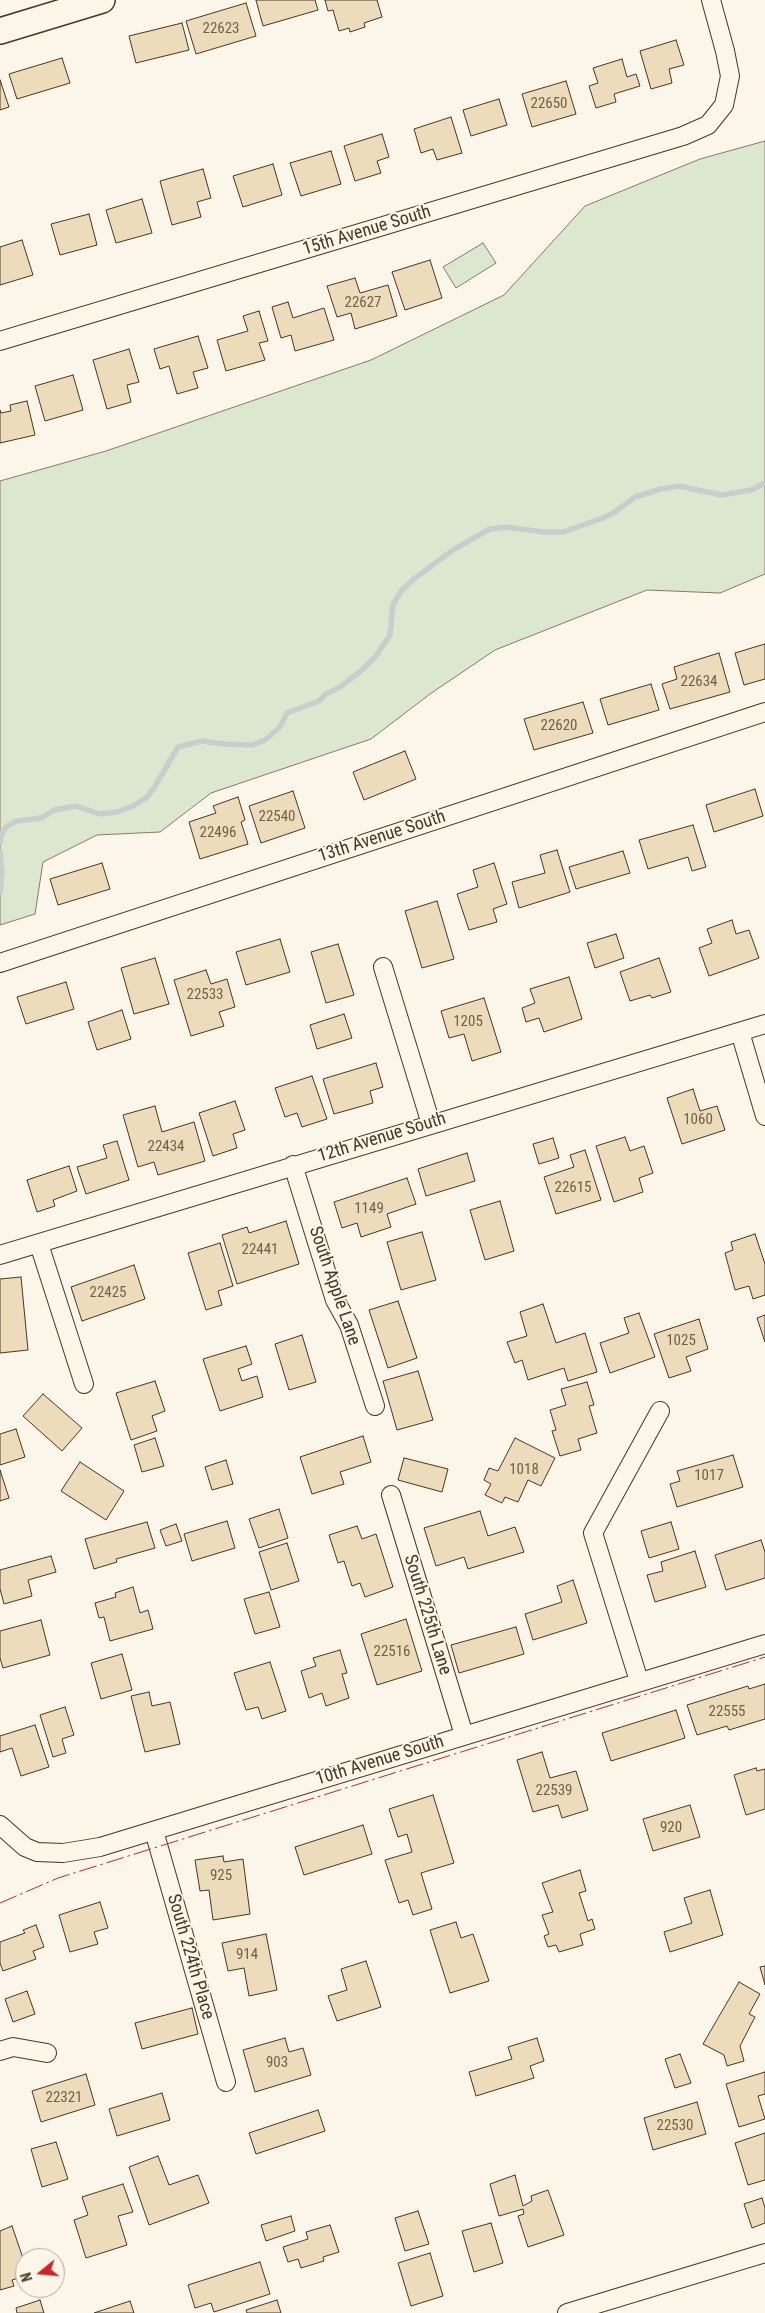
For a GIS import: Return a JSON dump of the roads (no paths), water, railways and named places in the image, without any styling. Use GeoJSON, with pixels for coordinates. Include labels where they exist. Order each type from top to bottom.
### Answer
{"type":"FeatureCollection","features":[{"type":"Feature","properties":{"kind":"street"},"geometry":{"type":"LineString","coordinates":[[0,31],[102,0]]}},
{"type":"Feature","properties":{"kind":"street","name":"15th Avenue South"},"geometry":{"type":"LineString","coordinates":[[0,341],[683,136],[708,125],[724,105],[730,76],[726,50],[711,0]]}},
{"type":"Feature","properties":{"kind":"street","name":"13th Avenue South"},"geometry":{"type":"LineString","coordinates":[[0,963],[765,712]]}},
{"type":"Feature","properties":{"kind":"street"},"geometry":{"type":"LineString","coordinates":[[383,968],[431,1124]]}},
{"type":"Feature","properties":{"kind":"street","name":"12th Avenue South"},"geometry":{"type":"LineString","coordinates":[[0,1255],[765,1024]]}},
{"type":"Feature","properties":{"kind":"street"},"geometry":{"type":"LineString","coordinates":[[740,1032],[765,1116]]}},
{"type":"Feature","properties":{"kind":"street","name":"South Apple Lane"},"geometry":{"type":"LineString","coordinates":[[293,1165],[336,1300],[349,1326],[375,1406]]}},
{"type":"Feature","properties":{"kind":"street"},"geometry":{"type":"LineString","coordinates":[[39,1244],[84,1384]]}},
{"type":"Feature","properties":{"kind":"street"},"geometry":{"type":"LineString","coordinates":[[639,1682],[594,1533],[660,1411]]}},
{"type":"Feature","properties":{"kind":"street","name":"South 225th Lane"},"geometry":{"type":"LineString","coordinates":[[390,1495],[464,1734]]}},
{"type":"Feature","properties":{"kind":"street","name":"10th Avenue South"},"geometry":{"type":"LineString","coordinates":[[0,1825],[25,1847],[37,1852],[50,1853],[94,1848],[154,1832],[464,1734],[765,1644]]}},
{"type":"Feature","properties":{"kind":"street","name":"South 224th Place"},"geometry":{"type":"LineString","coordinates":[[154,1832],[226,2082]]}},
{"type":"Feature","properties":{"kind":"street"},"geometry":{"type":"LineString","coordinates":[[0,2051],[13,2047],[47,2054]]}},
{"type":"Feature","properties":{"kind":"street"},"geometry":{"type":"LineString","coordinates":[[567,2313],[765,2253]]}},
{"type":"Feature","properties":{"kind":"waterway"},"geometry":{"type":"LineString","coordinates":[[0,843],[1,835],[7,826],[17,821],[41,818],[54,810],[76,806],[100,814],[117,812],[133,806],[146,798],[154,788],[178,747],[202,741],[252,745],[265,740],[280,727],[287,713],[319,701],[326,694],[340,687],[361,671],[376,656],[390,635],[393,604],[402,590],[453,550],[490,529],[505,527],[544,532],[563,532],[603,518],[615,512],[635,497],[661,489],[679,486],[721,495],[751,490],[765,483]]}},
{"type":"Feature","properties":{"kind":"waterway"},"geometry":{"type":"LineString","coordinates":[[0,852],[2,874],[0,892]]}}]}
